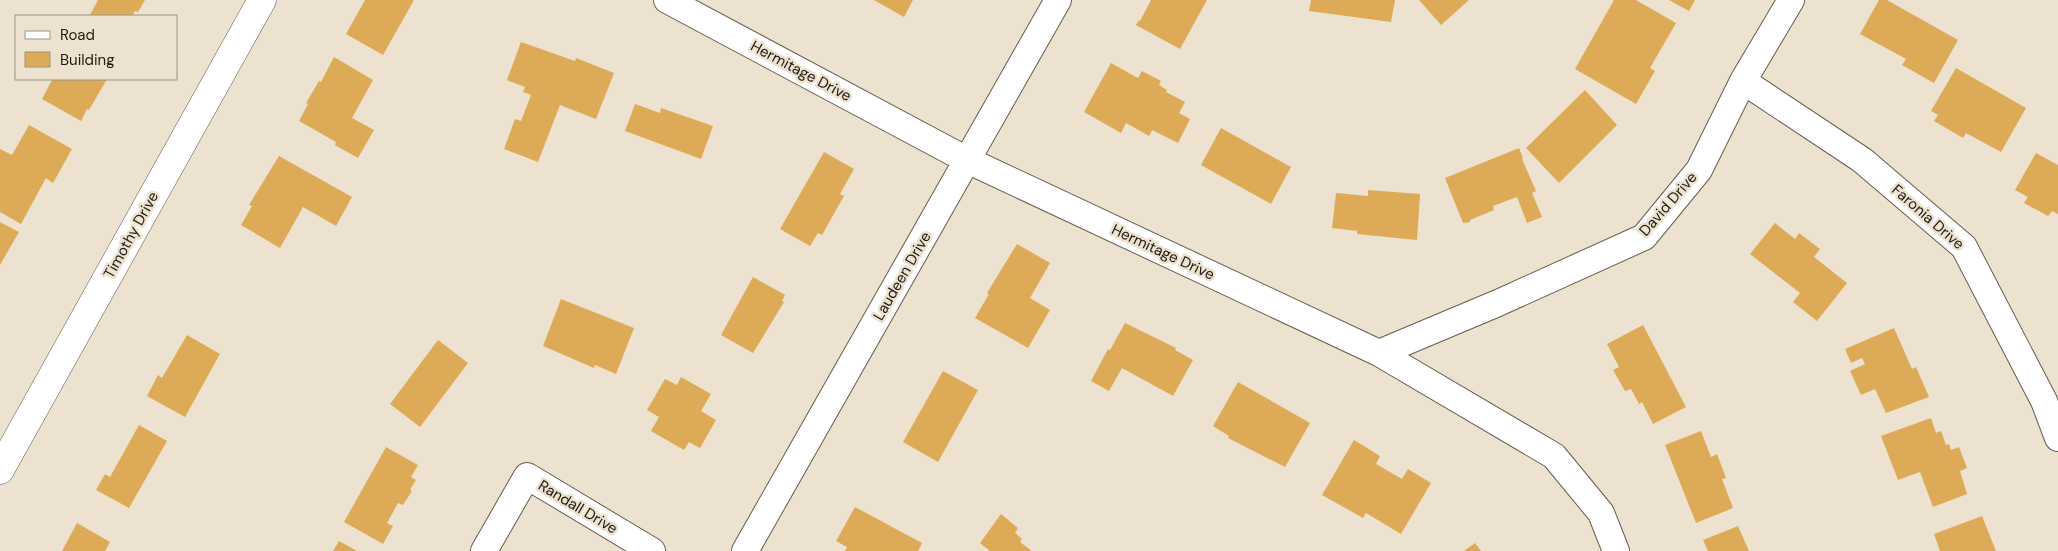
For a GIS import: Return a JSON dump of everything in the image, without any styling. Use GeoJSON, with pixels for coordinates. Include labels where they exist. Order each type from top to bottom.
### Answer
{"type":"FeatureCollection","features":[{"type":"Feature","properties":{"kind":"street","name":"Timothy Drive"},"geometry":{"type":"LineString","coordinates":[[0,470],[262,0]]}},
{"type":"Feature","properties":{"kind":"street","name":"Hermitage Drive"},"geometry":{"type":"LineString","coordinates":[[667,0],[967,160],[1378,353],[1554,456],[1601,513],[1616,551]]}},
{"type":"Feature","properties":{"kind":"street","name":"Laudeen Drive"},"geometry":{"type":"LineString","coordinates":[[745,551],[1058,0]]}},
{"type":"Feature","properties":{"kind":"street","name":"David Drive"},"geometry":{"type":"LineString","coordinates":[[1378,353],[1498,303],[1644,237],[1699,170],[1742,81],[1791,0]]}},
{"type":"Feature","properties":{"kind":"street","name":"Faronia Drive"},"geometry":{"type":"LineString","coordinates":[[1742,81],[1862,160],[1964,247],[2051,400],[2058,438]]}},
{"type":"Feature","properties":{"kind":"street","name":"Randall Drive"},"geometry":{"type":"LineString","coordinates":[[484,551],[527,476],[652,551]]}},
{"type":"Feature","properties":{"kind":"building"},"geometry":{"type":"Polygon","coordinates":[[[98,0],[145,0],[138,12],[135,11],[133,15],[90,15],[98,0]]]}},
{"type":"Feature","properties":{"kind":"building"},"geometry":{"type":"Polygon","coordinates":[[[365,0],[414,0],[383,55],[346,34],[365,0]]]}},
{"type":"Feature","properties":{"kind":"building"},"geometry":{"type":"Polygon","coordinates":[[[874,0],[913,0],[904,17],[874,0]]]}},
{"type":"Feature","properties":{"kind":"building"},"geometry":{"type":"Polygon","coordinates":[[[1151,0],[1207,0],[1180,49],[1136,25],[1151,0]]]}},
{"type":"Feature","properties":{"kind":"building"},"geometry":{"type":"Polygon","coordinates":[[[1311,0],[1395,0],[1391,22],[1309,11],[1311,0]]]}},
{"type":"Feature","properties":{"kind":"building"},"geometry":{"type":"Polygon","coordinates":[[[1419,0],[1469,0],[1441,25],[1419,0]]]}},
{"type":"Feature","properties":{"kind":"building"},"geometry":{"type":"Polygon","coordinates":[[[1614,0],[1636,0],[1676,23],[1650,68],[1655,71],[1636,104],[1575,69],[1614,0]]]}},
{"type":"Feature","properties":{"kind":"building"},"geometry":{"type":"Polygon","coordinates":[[[1669,0],[1695,0],[1689,11],[1669,0]]]}},
{"type":"Feature","properties":{"kind":"building"},"geometry":{"type":"Polygon","coordinates":[[[1879,0],[1887,0],[1958,40],[1934,83],[1902,65],[1906,59],[1860,34],[1879,0]]]}},
{"type":"Feature","properties":{"kind":"building"},"geometry":{"type":"Polygon","coordinates":[[[521,42],[575,61],[576,58],[614,73],[596,119],[560,105],[538,162],[504,149],[515,119],[521,121],[531,95],[523,92],[525,87],[507,80],[521,42]]]}},
{"type":"Feature","properties":{"kind":"building"},"geometry":{"type":"Polygon","coordinates":[[[334,57],[373,80],[352,118],[374,130],[358,158],[335,145],[336,142],[299,121],[308,104],[306,103],[319,81],[321,82],[334,57]]]}},
{"type":"Feature","properties":{"kind":"building"},"geometry":{"type":"Polygon","coordinates":[[[1111,63],[1138,78],[1142,71],[1161,81],[1159,85],[1167,90],[1166,92],[1185,102],[1179,113],[1190,119],[1178,143],[1152,130],[1149,136],[1126,123],[1121,133],[1084,112],[1111,63]]]}},
{"type":"Feature","properties":{"kind":"building"},"geometry":{"type":"Polygon","coordinates":[[[1956,68],[2026,108],[2001,152],[1966,133],[1963,138],[1934,121],[1938,115],[1931,111],[1956,68]]]}},
{"type":"Feature","properties":{"kind":"building"},"geometry":{"type":"Polygon","coordinates":[[[52,80],[106,80],[81,121],[42,99],[52,80]]]}},
{"type":"Feature","properties":{"kind":"building"},"geometry":{"type":"Polygon","coordinates":[[[1585,90],[1617,125],[1559,183],[1526,148],[1585,90]]]}},
{"type":"Feature","properties":{"kind":"building"},"geometry":{"type":"Polygon","coordinates":[[[635,104],[660,113],[661,108],[713,126],[701,159],[625,131],[635,104]]]}},
{"type":"Feature","properties":{"kind":"building"},"geometry":{"type":"Polygon","coordinates":[[[29,125],[72,149],[53,183],[46,178],[21,224],[0,212],[0,149],[12,155],[29,125]]]}},
{"type":"Feature","properties":{"kind":"building"},"geometry":{"type":"Polygon","coordinates":[[[1221,128],[1291,167],[1271,204],[1201,165],[1221,128]]]}},
{"type":"Feature","properties":{"kind":"building"},"geometry":{"type":"Polygon","coordinates":[[[1519,148],[1536,191],[1532,193],[1542,217],[1527,223],[1517,197],[1493,206],[1494,210],[1470,220],[1470,222],[1463,223],[1445,178],[1519,148]]]}},
{"type":"Feature","properties":{"kind":"building"},"geometry":{"type":"Polygon","coordinates":[[[824,152],[854,169],[840,194],[844,196],[822,235],[818,233],[810,246],[780,229],[824,152]]]}},
{"type":"Feature","properties":{"kind":"building"},"geometry":{"type":"Polygon","coordinates":[[[2036,153],[2058,165],[2058,214],[2052,211],[2048,216],[2024,203],[2028,197],[2015,190],[2036,153]]]}},
{"type":"Feature","properties":{"kind":"building"},"geometry":{"type":"Polygon","coordinates":[[[279,156],[352,197],[336,226],[303,207],[280,248],[241,225],[252,206],[249,205],[279,156]]]}},
{"type":"Feature","properties":{"kind":"building"},"geometry":{"type":"Polygon","coordinates":[[[1368,190],[1420,194],[1417,240],[1357,234],[1357,231],[1332,228],[1336,193],[1368,196],[1368,190]]]}},
{"type":"Feature","properties":{"kind":"building"},"geometry":{"type":"Polygon","coordinates":[[[0,222],[19,232],[0,265],[0,222]]]}},
{"type":"Feature","properties":{"kind":"building"},"geometry":{"type":"Polygon","coordinates":[[[1775,223],[1795,239],[1799,233],[1820,249],[1814,257],[1847,283],[1817,321],[1793,302],[1800,293],[1750,254],[1775,223]]]}},
{"type":"Feature","properties":{"kind":"building"},"geometry":{"type":"Polygon","coordinates":[[[1017,244],[1050,263],[1030,298],[1050,310],[1028,348],[975,318],[989,294],[987,293],[1017,244]]]}},
{"type":"Feature","properties":{"kind":"building"},"geometry":{"type":"Polygon","coordinates":[[[753,277],[785,295],[782,301],[784,302],[753,353],[721,335],[753,277]]]}},
{"type":"Feature","properties":{"kind":"building"},"geometry":{"type":"Polygon","coordinates":[[[561,299],[634,328],[616,374],[595,365],[594,368],[543,346],[561,299]]]}},
{"type":"Feature","properties":{"kind":"building"},"geometry":{"type":"Polygon","coordinates":[[[1125,323],[1176,348],[1175,350],[1193,360],[1173,396],[1122,368],[1109,391],[1091,381],[1108,349],[1110,350],[1125,323]]]}},
{"type":"Feature","properties":{"kind":"building"},"geometry":{"type":"Polygon","coordinates":[[[1643,325],[1686,407],[1653,424],[1642,402],[1639,404],[1631,389],[1625,391],[1613,370],[1619,367],[1607,344],[1643,325]]]}},
{"type":"Feature","properties":{"kind":"building"},"geometry":{"type":"Polygon","coordinates":[[[1894,328],[1912,369],[1916,367],[1929,397],[1886,413],[1875,389],[1861,395],[1850,371],[1865,364],[1862,358],[1851,363],[1845,349],[1894,328]]]}},
{"type":"Feature","properties":{"kind":"building"},"geometry":{"type":"Polygon","coordinates":[[[187,335],[220,354],[185,417],[147,396],[158,375],[162,378],[187,335]]]}},
{"type":"Feature","properties":{"kind":"building"},"geometry":{"type":"Polygon","coordinates":[[[438,340],[468,363],[420,427],[390,404],[438,340]]]}},
{"type":"Feature","properties":{"kind":"building"},"geometry":{"type":"Polygon","coordinates":[[[943,371],[978,390],[938,462],[903,442],[943,371]]]}},
{"type":"Feature","properties":{"kind":"building"},"geometry":{"type":"Polygon","coordinates":[[[681,377],[711,394],[701,411],[716,420],[700,448],[689,442],[684,450],[651,431],[659,417],[647,410],[665,379],[677,385],[681,377]]]}},
{"type":"Feature","properties":{"kind":"building"},"geometry":{"type":"Polygon","coordinates":[[[1238,382],[1310,423],[1285,467],[1228,438],[1229,436],[1213,426],[1238,382]]]}},
{"type":"Feature","properties":{"kind":"building"},"geometry":{"type":"Polygon","coordinates":[[[1931,418],[1936,433],[1941,431],[1946,445],[1949,444],[1951,450],[1959,447],[1967,468],[1960,471],[1967,494],[1933,507],[1920,472],[1898,480],[1881,436],[1931,418]]]}},
{"type":"Feature","properties":{"kind":"building"},"geometry":{"type":"Polygon","coordinates":[[[139,425],[167,441],[129,508],[96,490],[105,474],[110,477],[139,425]]]}},
{"type":"Feature","properties":{"kind":"building"},"geometry":{"type":"Polygon","coordinates":[[[1701,431],[1711,457],[1717,454],[1726,478],[1722,479],[1733,508],[1696,523],[1665,445],[1701,431]]]}},
{"type":"Feature","properties":{"kind":"building"},"geometry":{"type":"Polygon","coordinates":[[[1354,440],[1380,456],[1376,464],[1402,479],[1408,469],[1431,483],[1401,534],[1366,513],[1363,518],[1322,495],[1354,440]]]}},
{"type":"Feature","properties":{"kind":"building"},"geometry":{"type":"Polygon","coordinates":[[[386,447],[418,465],[411,477],[416,480],[410,490],[412,491],[403,505],[398,503],[387,523],[393,526],[383,544],[344,522],[386,447]]]}},
{"type":"Feature","properties":{"kind":"building"},"geometry":{"type":"Polygon","coordinates":[[[855,507],[922,543],[918,551],[845,551],[847,547],[836,541],[855,507]]]}},
{"type":"Feature","properties":{"kind":"building"},"geometry":{"type":"Polygon","coordinates":[[[1001,514],[1018,528],[1015,533],[1022,539],[1020,542],[1032,551],[990,551],[980,543],[1001,514]]]}},
{"type":"Feature","properties":{"kind":"building"},"geometry":{"type":"Polygon","coordinates":[[[1982,516],[1996,551],[1940,551],[1934,534],[1982,516]]]}},
{"type":"Feature","properties":{"kind":"building"},"geometry":{"type":"Polygon","coordinates":[[[77,523],[110,542],[105,551],[62,551],[77,523]]]}},
{"type":"Feature","properties":{"kind":"building"},"geometry":{"type":"Polygon","coordinates":[[[1738,526],[1749,551],[1708,551],[1703,540],[1738,526]]]}},
{"type":"Feature","properties":{"kind":"building"},"geometry":{"type":"Polygon","coordinates":[[[339,541],[357,551],[333,551],[339,541]]]}},
{"type":"Feature","properties":{"kind":"building"},"geometry":{"type":"Polygon","coordinates":[[[1475,543],[1481,551],[1464,551],[1475,543]]]}}]}
